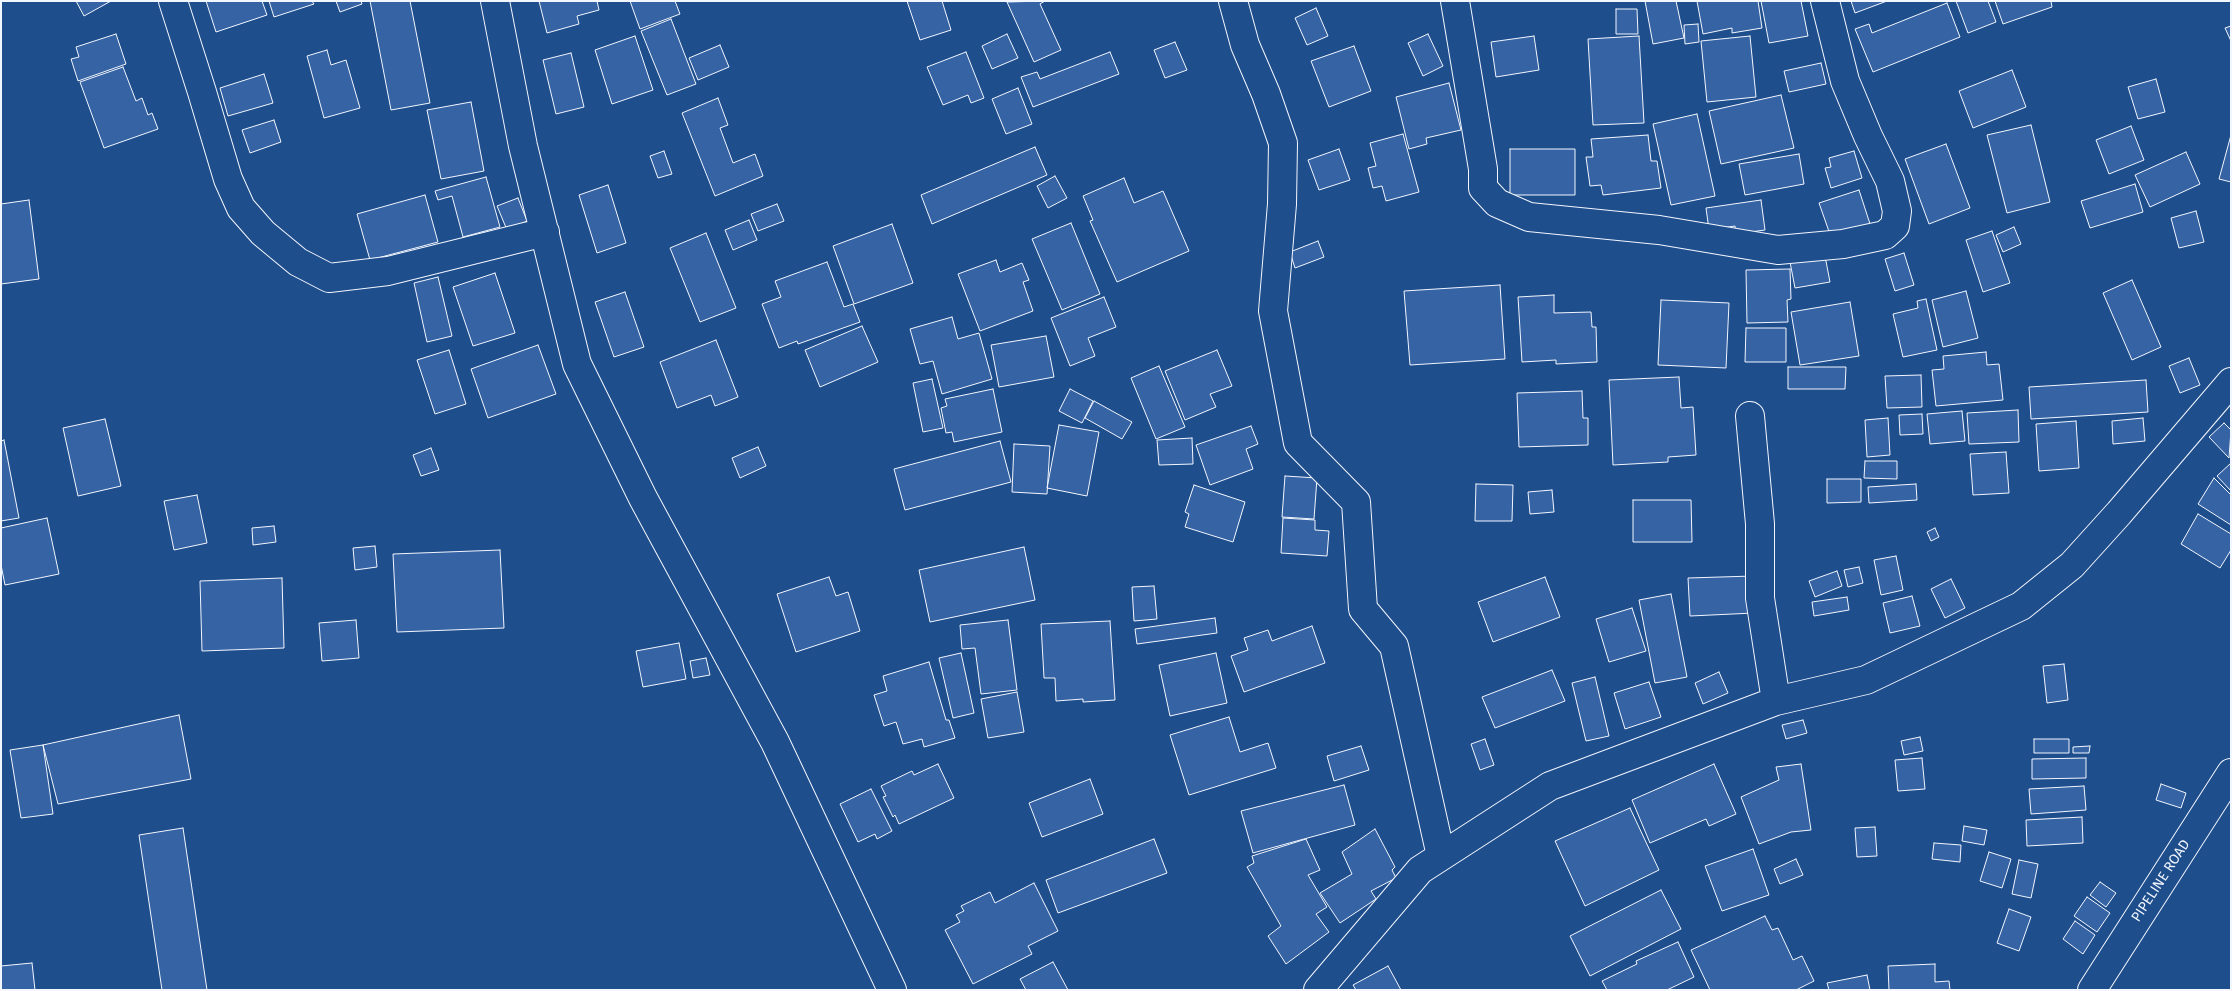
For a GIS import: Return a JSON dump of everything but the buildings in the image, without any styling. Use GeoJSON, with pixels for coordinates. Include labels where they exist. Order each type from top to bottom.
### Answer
{"type":"FeatureCollection","features":[{"type":"Feature","properties":{"kind":"street"},"geometry":{"type":"LineString","coordinates":[[173,1],[228,179],[241,208],[263,233],[298,262],[329,278],[388,271],[544,232]]}},
{"type":"Feature","properties":{"kind":"street"},"geometry":{"type":"LineString","coordinates":[[495,1],[523,146],[577,364],[643,498],[775,742],[892,990]]}},
{"type":"Feature","properties":{"kind":"street"},"geometry":{"type":"LineString","coordinates":[[1233,1],[1245,45],[1266,94],[1283,143],[1282,204],[1272,311],[1298,443],[1356,502],[1363,609],[1394,646],[1441,856]]}},
{"type":"Feature","properties":{"kind":"street"},"geometry":{"type":"LineString","coordinates":[[1455,1],[1482,169],[1483,188],[1497,203],[1529,217],[1659,230],[1778,250],[1843,244],[1885,235],[1895,226],[1898,211],[1890,181],[1868,136],[1845,81],[1825,1]]}},
{"type":"Feature","properties":{"kind":"street"},"geometry":{"type":"LineString","coordinates":[[1318,990],[1420,870],[1550,786],[1776,701],[1866,680],[2021,606],[2072,565],[2231,382]]}},
{"type":"Feature","properties":{"kind":"street"},"geometry":{"type":"LineString","coordinates":[[1750,416],[1760,524],[1760,598],[1776,701]]}},
{"type":"Feature","properties":{"kind":"street","name":"PIPELINE ROAD"},"geometry":{"type":"LineString","coordinates":[[2092,990],[2231,773]]}}]}
